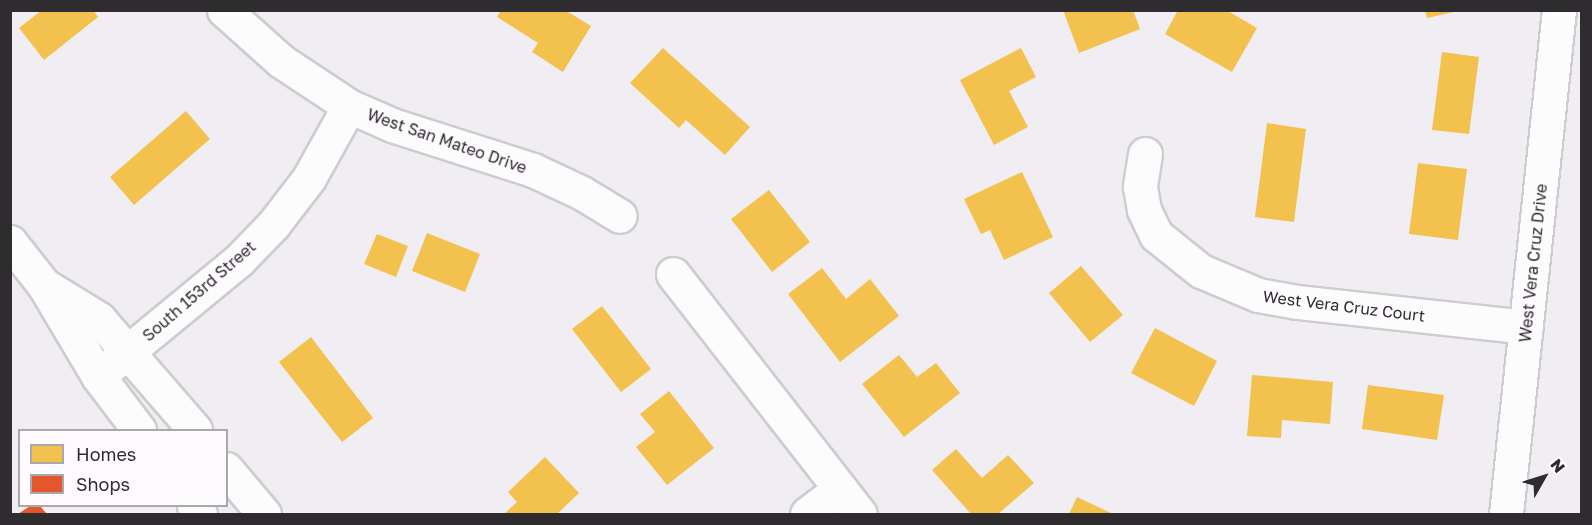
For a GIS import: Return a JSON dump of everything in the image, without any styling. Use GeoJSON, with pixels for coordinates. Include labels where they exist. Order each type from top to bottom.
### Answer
{"type":"FeatureCollection","features":[{"type":"Feature","properties":{"kind":"street","name":"West San Mateo Drive"},"geometry":{"type":"LineString","coordinates":[[224,10],[281,61],[349,106],[392,125],[533,170],[582,192],[620,216]]}},
{"type":"Feature","properties":{"kind":"street","name":"West Vera Cruz Drive"},"geometry":{"type":"LineString","coordinates":[[1506,514],[1559,10]]}},
{"type":"Feature","properties":{"kind":"street","name":"South 153rd Street"},"geometry":{"type":"LineString","coordinates":[[98,376],[239,260],[273,225],[309,178],[349,106]]}},
{"type":"Feature","properties":{"kind":"street","name":"West Vera Cruz Court"},"geometry":{"type":"LineString","coordinates":[[1145,154],[1140,187],[1152,227],[1176,255],[1201,272],[1258,296],[1526,327]]}},
{"type":"Feature","properties":{"kind":"street"},"geometry":{"type":"LineString","coordinates":[[10,242],[44,285],[98,376],[138,429]]}},
{"type":"Feature","properties":{"kind":"street"},"geometry":{"type":"LineString","coordinates":[[673,274],[860,514]]}},
{"type":"Feature","properties":{"kind":"street"},"geometry":{"type":"LineString","coordinates":[[44,285],[93,314],[129,351],[194,429]]}},
{"type":"Feature","properties":{"kind":"street"},"geometry":{"type":"LineString","coordinates":[[228,471],[264,514]]}},
{"type":"Feature","properties":{"kind":"street"},"geometry":{"type":"LineString","coordinates":[[807,514],[840,489]]}},
{"type":"Feature","properties":{"kind":"building: Homes"},"geometry":{"type":"Polygon","coordinates":[[[42,10],[93,10],[98,17],[44,60],[19,28],[42,10]]]}},
{"type":"Feature","properties":{"kind":"building: Homes"},"geometry":{"type":"Polygon","coordinates":[[[501,10],[565,10],[591,26],[563,72],[532,52],[538,43],[497,17],[501,10]]]}},
{"type":"Feature","properties":{"kind":"building: Homes"},"geometry":{"type":"Polygon","coordinates":[[[1063,10],[1133,10],[1140,29],[1079,53],[1063,10]]]}},
{"type":"Feature","properties":{"kind":"building: Homes"},"geometry":{"type":"Polygon","coordinates":[[[1178,10],[1226,10],[1257,28],[1232,72],[1165,34],[1178,10]]]}},
{"type":"Feature","properties":{"kind":"building: Homes"},"geometry":{"type":"Polygon","coordinates":[[[1425,10],[1457,10],[1458,11],[1427,18],[1425,10]]]}},
{"type":"Feature","properties":{"kind":"building: Homes"},"geometry":{"type":"Polygon","coordinates":[[[663,48],[750,127],[725,155],[686,120],[679,128],[630,83],[663,48]]]}},
{"type":"Feature","properties":{"kind":"building: Homes"},"geometry":{"type":"Polygon","coordinates":[[[1021,48],[1036,77],[1009,91],[1028,127],[994,145],[960,80],[1021,48]]]}},
{"type":"Feature","properties":{"kind":"building: Homes"},"geometry":{"type":"Polygon","coordinates":[[[1442,52],[1479,57],[1469,134],[1432,130],[1442,52]]]}},
{"type":"Feature","properties":{"kind":"building: Homes"},"geometry":{"type":"Polygon","coordinates":[[[186,111],[210,139],[134,205],[110,177],[186,111]]]}},
{"type":"Feature","properties":{"kind":"building: Homes"},"geometry":{"type":"Polygon","coordinates":[[[1267,123],[1306,129],[1294,222],[1255,217],[1267,123]]]}},
{"type":"Feature","properties":{"kind":"building: Homes"},"geometry":{"type":"Polygon","coordinates":[[[1418,163],[1467,169],[1458,240],[1409,234],[1418,163]]]}},
{"type":"Feature","properties":{"kind":"building: Homes"},"geometry":{"type":"Polygon","coordinates":[[[1022,172],[1053,237],[1004,260],[990,230],[981,234],[964,199],[1022,172]]]}},
{"type":"Feature","properties":{"kind":"building: Homes"},"geometry":{"type":"Polygon","coordinates":[[[769,190],[810,242],[772,272],[731,219],[769,190]]]}},
{"type":"Feature","properties":{"kind":"building: Homes"},"geometry":{"type":"Polygon","coordinates":[[[427,233],[480,254],[465,292],[412,271],[427,233]]]}},
{"type":"Feature","properties":{"kind":"building: Homes"},"geometry":{"type":"Polygon","coordinates":[[[377,234],[408,246],[396,277],[364,264],[377,234]]]}},
{"type":"Feature","properties":{"kind":"building: Homes"},"geometry":{"type":"Polygon","coordinates":[[[1081,266],[1123,315],[1090,342],[1049,293],[1081,266]]]}},
{"type":"Feature","properties":{"kind":"building: Homes"},"geometry":{"type":"Polygon","coordinates":[[[822,268],[846,299],[870,279],[899,316],[840,362],[788,294],[822,268]]]}},
{"type":"Feature","properties":{"kind":"building: Homes"},"geometry":{"type":"Polygon","coordinates":[[[602,306],[651,369],[621,392],[572,329],[602,306]]]}},
{"type":"Feature","properties":{"kind":"building: Homes"},"geometry":{"type":"Polygon","coordinates":[[[1155,328],[1217,361],[1194,406],[1131,373],[1155,328]]]}},
{"type":"Feature","properties":{"kind":"building: Homes"},"geometry":{"type":"Polygon","coordinates":[[[311,337],[373,418],[342,442],[279,362],[311,337]]]}},
{"type":"Feature","properties":{"kind":"building: Homes"},"geometry":{"type":"Polygon","coordinates":[[[899,355],[917,377],[936,363],[960,393],[904,437],[862,384],[899,355]]]}},
{"type":"Feature","properties":{"kind":"building: Homes"},"geometry":{"type":"Polygon","coordinates":[[[1252,375],[1333,382],[1330,424],[1282,420],[1281,438],[1247,436],[1252,375]]]}},
{"type":"Feature","properties":{"kind":"building: Homes"},"geometry":{"type":"Polygon","coordinates":[[[1368,385],[1444,395],[1437,440],[1362,429],[1368,385]]]}},
{"type":"Feature","properties":{"kind":"building: Homes"},"geometry":{"type":"Polygon","coordinates":[[[669,391],[714,448],[667,485],[636,447],[655,432],[640,414],[669,391]]]}},
{"type":"Feature","properties":{"kind":"building: Homes"},"geometry":{"type":"Polygon","coordinates":[[[956,449],[982,478],[1008,455],[1034,483],[998,514],[971,514],[932,470],[956,449]]]}},
{"type":"Feature","properties":{"kind":"building: Homes"},"geometry":{"type":"Polygon","coordinates":[[[545,457],[579,493],[557,514],[504,514],[517,502],[508,492],[545,457]]]}},
{"type":"Feature","properties":{"kind":"building: Homes"},"geometry":{"type":"Polygon","coordinates":[[[1077,497],[1113,514],[1069,514],[1077,497]]]}},
{"type":"Feature","properties":{"kind":"building: Shops"},"geometry":{"type":"Polygon","coordinates":[[[28,507],[41,507],[47,514],[18,514],[28,507]]]}}]}
